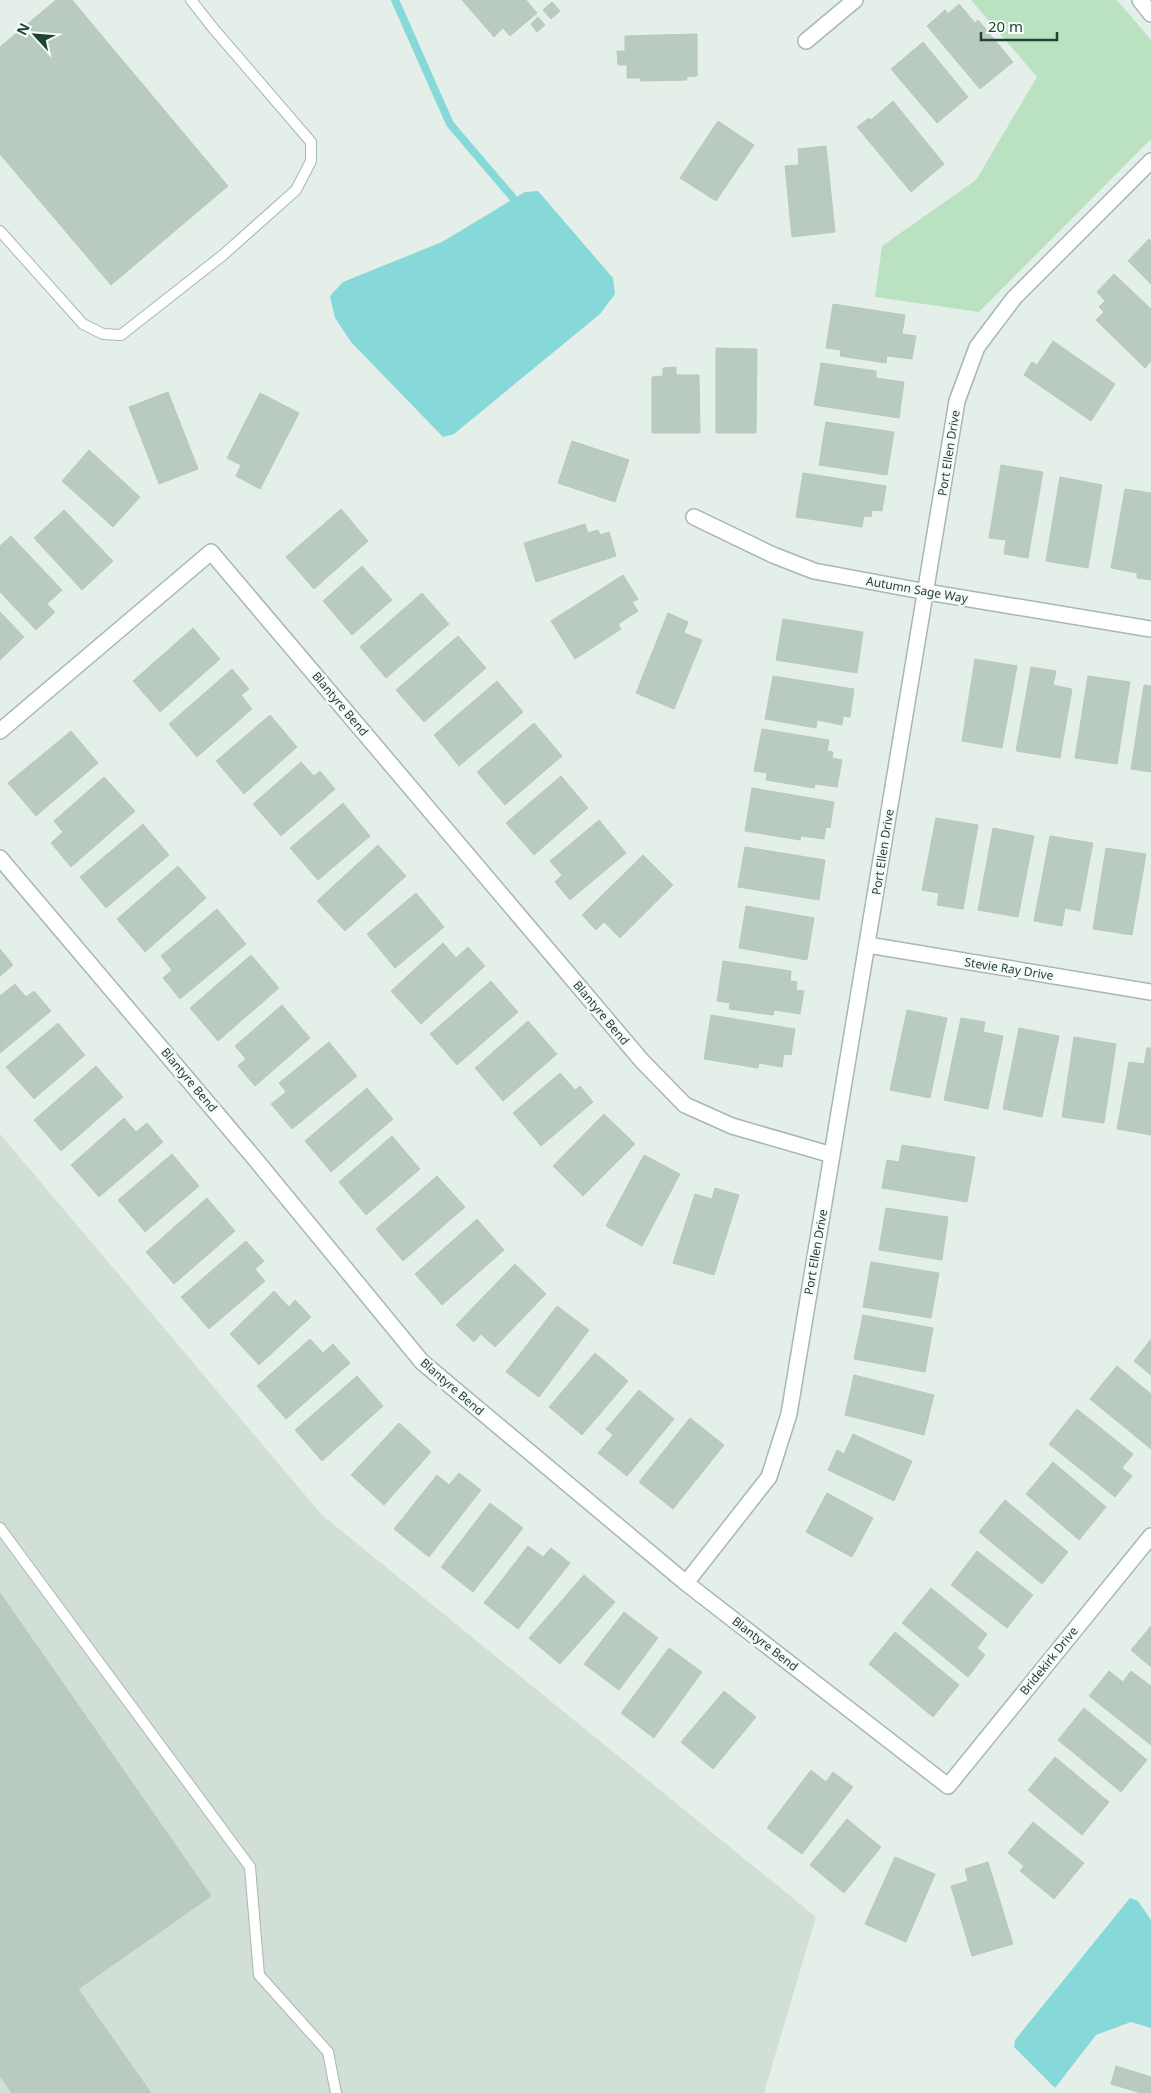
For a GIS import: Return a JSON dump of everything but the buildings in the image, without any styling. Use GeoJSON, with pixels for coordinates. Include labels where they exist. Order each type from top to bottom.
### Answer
{"type":"FeatureCollection","features":[{"type":"Feature","properties":{"kind":"street"},"geometry":{"type":"LineString","coordinates":[[806,41],[855,0]]}},
{"type":"Feature","properties":{"kind":"street"},"geometry":{"type":"LineString","coordinates":[[1140,0],[1151,14]]}},
{"type":"Feature","properties":{"kind":"street","name":"Port Ellen Drive"},"geometry":{"type":"LineString","coordinates":[[686,1583],[769,1477],[788,1414],[868,945],[957,401],[977,347],[1014,298],[1151,161]]}},
{"type":"Feature","properties":{"kind":"street","name":"Autumn Sage Way"},"geometry":{"type":"LineString","coordinates":[[694,517],[773,555],[814,571],[926,592],[1151,629]]}},
{"type":"Feature","properties":{"kind":"street","name":"Blantyre Bend"},"geometry":{"type":"LineString","coordinates":[[0,731],[211,552],[642,1061],[685,1105],[732,1126],[832,1155]]}},
{"type":"Feature","properties":{"kind":"street","name":"Blantyre Bend"},"geometry":{"type":"LineString","coordinates":[[0,858],[256,1160],[422,1362],[686,1583],[948,1786]]}},
{"type":"Feature","properties":{"kind":"street","name":"Stevie Ray Drive"},"geometry":{"type":"LineString","coordinates":[[868,945],[1151,992]]}},
{"type":"Feature","properties":{"kind":"street","name":"Bridekirk Drive"},"geometry":{"type":"LineString","coordinates":[[948,1786],[1151,1536]]}},
{"type":"Feature","properties":{"kind":"lane"},"geometry":{"type":"LineString","coordinates":[[0,231],[83,324],[103,334],[121,335],[223,255],[296,190],[311,161],[311,142],[191,0]]}},
{"type":"Feature","properties":{"kind":"lane"},"geometry":{"type":"LineString","coordinates":[[0,1528],[250,1867],[260,1975],[328,2052],[336,2093]]}},
{"type":"Feature","properties":{"kind":"shaded area"},"geometry":{"type":"Polygon","coordinates":[[[0,1134],[322,1515],[816,1917],[764,2093],[0,2093],[0,1134]]]}},
{"type":"Feature","properties":{"kind":"green space"},"geometry":{"type":"Polygon","coordinates":[[[971,0],[1117,0],[1151,40],[1151,139],[979,312],[875,297],[882,246],[976,180],[1037,77],[971,0]]]}},
{"type":"Feature","properties":{"kind":"water"},"geometry":{"type":"Polygon","coordinates":[[[538,191],[613,278],[615,294],[600,314],[454,434],[443,437],[351,342],[335,318],[330,296],[343,282],[442,242],[525,192],[538,191]]]}},
{"type":"Feature","properties":{"kind":"water"},"geometry":{"type":"Polygon","coordinates":[[[1130,1898],[1138,1901],[1151,1920],[1151,2028],[1131,2022],[1096,2035],[1055,2088],[1014,2047],[1015,2040],[1130,1898]]]}},
{"type":"Feature","properties":{"kind":"waterway"},"geometry":{"type":"LineString","coordinates":[[395,0],[450,124],[514,199]]}}]}
